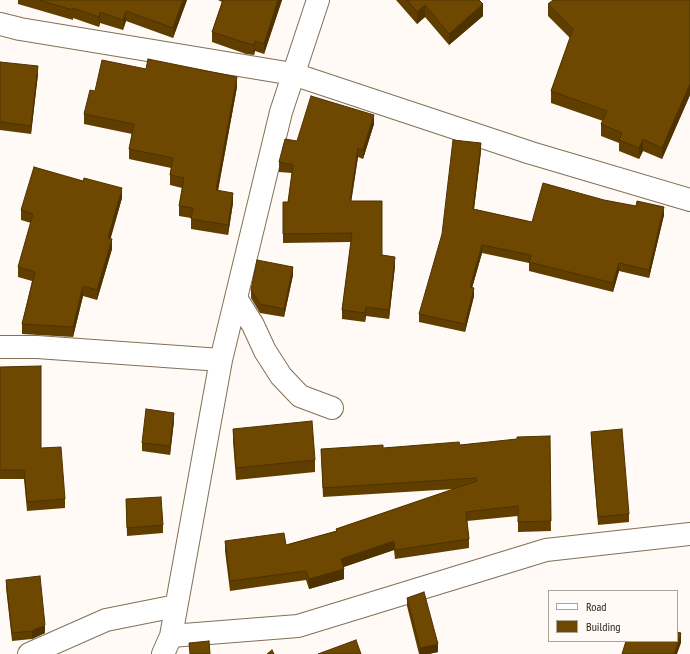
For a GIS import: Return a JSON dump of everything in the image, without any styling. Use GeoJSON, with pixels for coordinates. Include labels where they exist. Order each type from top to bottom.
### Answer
{"type":"FeatureCollection","features":[{"type":"Feature","properties":{"kind":"street"},"geometry":{"type":"LineString","coordinates":[[318,0],[281,112],[221,360],[176,606],[167,645],[298,626],[546,550],[690,534]]}},
{"type":"Feature","properties":{"kind":"street"},"geometry":{"type":"LineString","coordinates":[[0,24],[20,29],[293,74],[531,153],[690,200]]}},
{"type":"Feature","properties":{"kind":"street"},"geometry":{"type":"LineString","coordinates":[[236,298],[253,325],[265,351],[281,376],[300,396],[332,408]]}},
{"type":"Feature","properties":{"kind":"street"},"geometry":{"type":"LineString","coordinates":[[0,347],[38,347],[221,360]]}},
{"type":"Feature","properties":{"kind":"street"},"geometry":{"type":"LineString","coordinates":[[29,654],[106,620],[176,606]]}},
{"type":"Feature","properties":{"kind":"building"},"geometry":{"type":"Polygon","coordinates":[[[39,0],[183,0],[173,28],[126,11],[123,20],[100,12],[99,17],[73,8],[73,10],[39,0]]]}},
{"type":"Feature","properties":{"kind":"building"},"geometry":{"type":"Polygon","coordinates":[[[223,0],[278,0],[264,44],[255,41],[254,45],[212,32],[223,0]]]}},
{"type":"Feature","properties":{"kind":"building"},"geometry":{"type":"Polygon","coordinates":[[[407,0],[479,0],[483,4],[449,34],[425,5],[417,12],[407,0]]]}},
{"type":"Feature","properties":{"kind":"building"},"geometry":{"type":"Polygon","coordinates":[[[553,0],[690,0],[690,84],[662,148],[643,139],[639,148],[619,140],[622,133],[601,124],[607,111],[551,91],[573,29],[548,4],[553,0]]]}},
{"type":"Feature","properties":{"kind":"building"},"geometry":{"type":"Polygon","coordinates":[[[148,59],[237,77],[216,190],[233,193],[228,225],[191,219],[193,208],[179,206],[184,178],[170,175],[173,158],[129,149],[134,124],[84,114],[90,90],[95,91],[102,60],[146,69],[148,59]]]}},
{"type":"Feature","properties":{"kind":"building"},"geometry":{"type":"Polygon","coordinates":[[[0,62],[38,66],[31,126],[0,122],[0,62]]]}},
{"type":"Feature","properties":{"kind":"building"},"geometry":{"type":"Polygon","coordinates":[[[311,96],[374,115],[363,150],[358,148],[350,201],[382,201],[382,255],[395,257],[389,310],[366,307],[365,313],[342,310],[352,233],[283,234],[283,202],[288,202],[293,165],[279,162],[285,139],[297,141],[311,96]]]}},
{"type":"Feature","properties":{"kind":"building"},"geometry":{"type":"Polygon","coordinates":[[[453,140],[481,143],[473,209],[532,222],[543,183],[604,200],[636,206],[637,201],[664,207],[649,270],[619,263],[613,283],[529,262],[531,255],[482,245],[470,287],[474,288],[465,324],[419,314],[442,234],[453,140]]]}},
{"type":"Feature","properties":{"kind":"building"},"geometry":{"type":"Polygon","coordinates":[[[34,167],[83,181],[84,178],[122,188],[108,238],[112,239],[97,290],[83,286],[73,327],[22,324],[35,272],[18,267],[33,214],[21,210],[34,167]]]}},
{"type":"Feature","properties":{"kind":"building"},"geometry":{"type":"Polygon","coordinates":[[[257,260],[293,267],[284,309],[260,304],[251,290],[257,260]]]}},
{"type":"Feature","properties":{"kind":"building"},"geometry":{"type":"Polygon","coordinates":[[[41,366],[41,448],[61,447],[65,499],[27,502],[24,470],[0,470],[0,367],[41,366]]]}},
{"type":"Feature","properties":{"kind":"building"},"geometry":{"type":"Polygon","coordinates":[[[146,409],[174,413],[170,446],[142,443],[146,409]]]}},
{"type":"Feature","properties":{"kind":"building"},"geometry":{"type":"Polygon","coordinates":[[[312,421],[315,460],[236,468],[233,429],[312,421]]]}},
{"type":"Feature","properties":{"kind":"building"},"geometry":{"type":"Polygon","coordinates":[[[622,429],[629,514],[598,517],[591,432],[622,429]]]}},
{"type":"Feature","properties":{"kind":"building"},"geometry":{"type":"Polygon","coordinates":[[[550,436],[551,521],[518,522],[518,506],[466,512],[469,539],[395,550],[394,541],[341,559],[344,569],[309,579],[306,571],[230,581],[225,541],[284,533],[286,545],[337,531],[336,529],[477,481],[476,478],[323,488],[321,449],[383,445],[383,448],[459,442],[460,445],[517,439],[517,437],[550,436]]]}},
{"type":"Feature","properties":{"kind":"building"},"geometry":{"type":"Polygon","coordinates":[[[161,497],[163,525],[127,528],[126,499],[161,497]]]}},
{"type":"Feature","properties":{"kind":"building"},"geometry":{"type":"Polygon","coordinates":[[[40,576],[45,625],[32,631],[12,633],[6,580],[40,576]]]}},
{"type":"Feature","properties":{"kind":"building"},"geometry":{"type":"Polygon","coordinates":[[[424,592],[438,644],[420,648],[407,598],[424,592]]]}},
{"type":"Feature","properties":{"kind":"building"},"geometry":{"type":"Polygon","coordinates":[[[678,632],[681,633],[678,642],[678,632]]]}},
{"type":"Feature","properties":{"kind":"building"},"geometry":{"type":"Polygon","coordinates":[[[356,640],[361,654],[318,654],[356,640]]]}},
{"type":"Feature","properties":{"kind":"building"},"geometry":{"type":"Polygon","coordinates":[[[209,641],[210,654],[190,654],[189,643],[209,641]]]}},
{"type":"Feature","properties":{"kind":"building"},"geometry":{"type":"Polygon","coordinates":[[[626,642],[678,642],[674,654],[622,654],[626,642]]]}},
{"type":"Feature","properties":{"kind":"building"},"geometry":{"type":"Polygon","coordinates":[[[272,650],[274,654],[267,654],[272,650]]]}}]}
